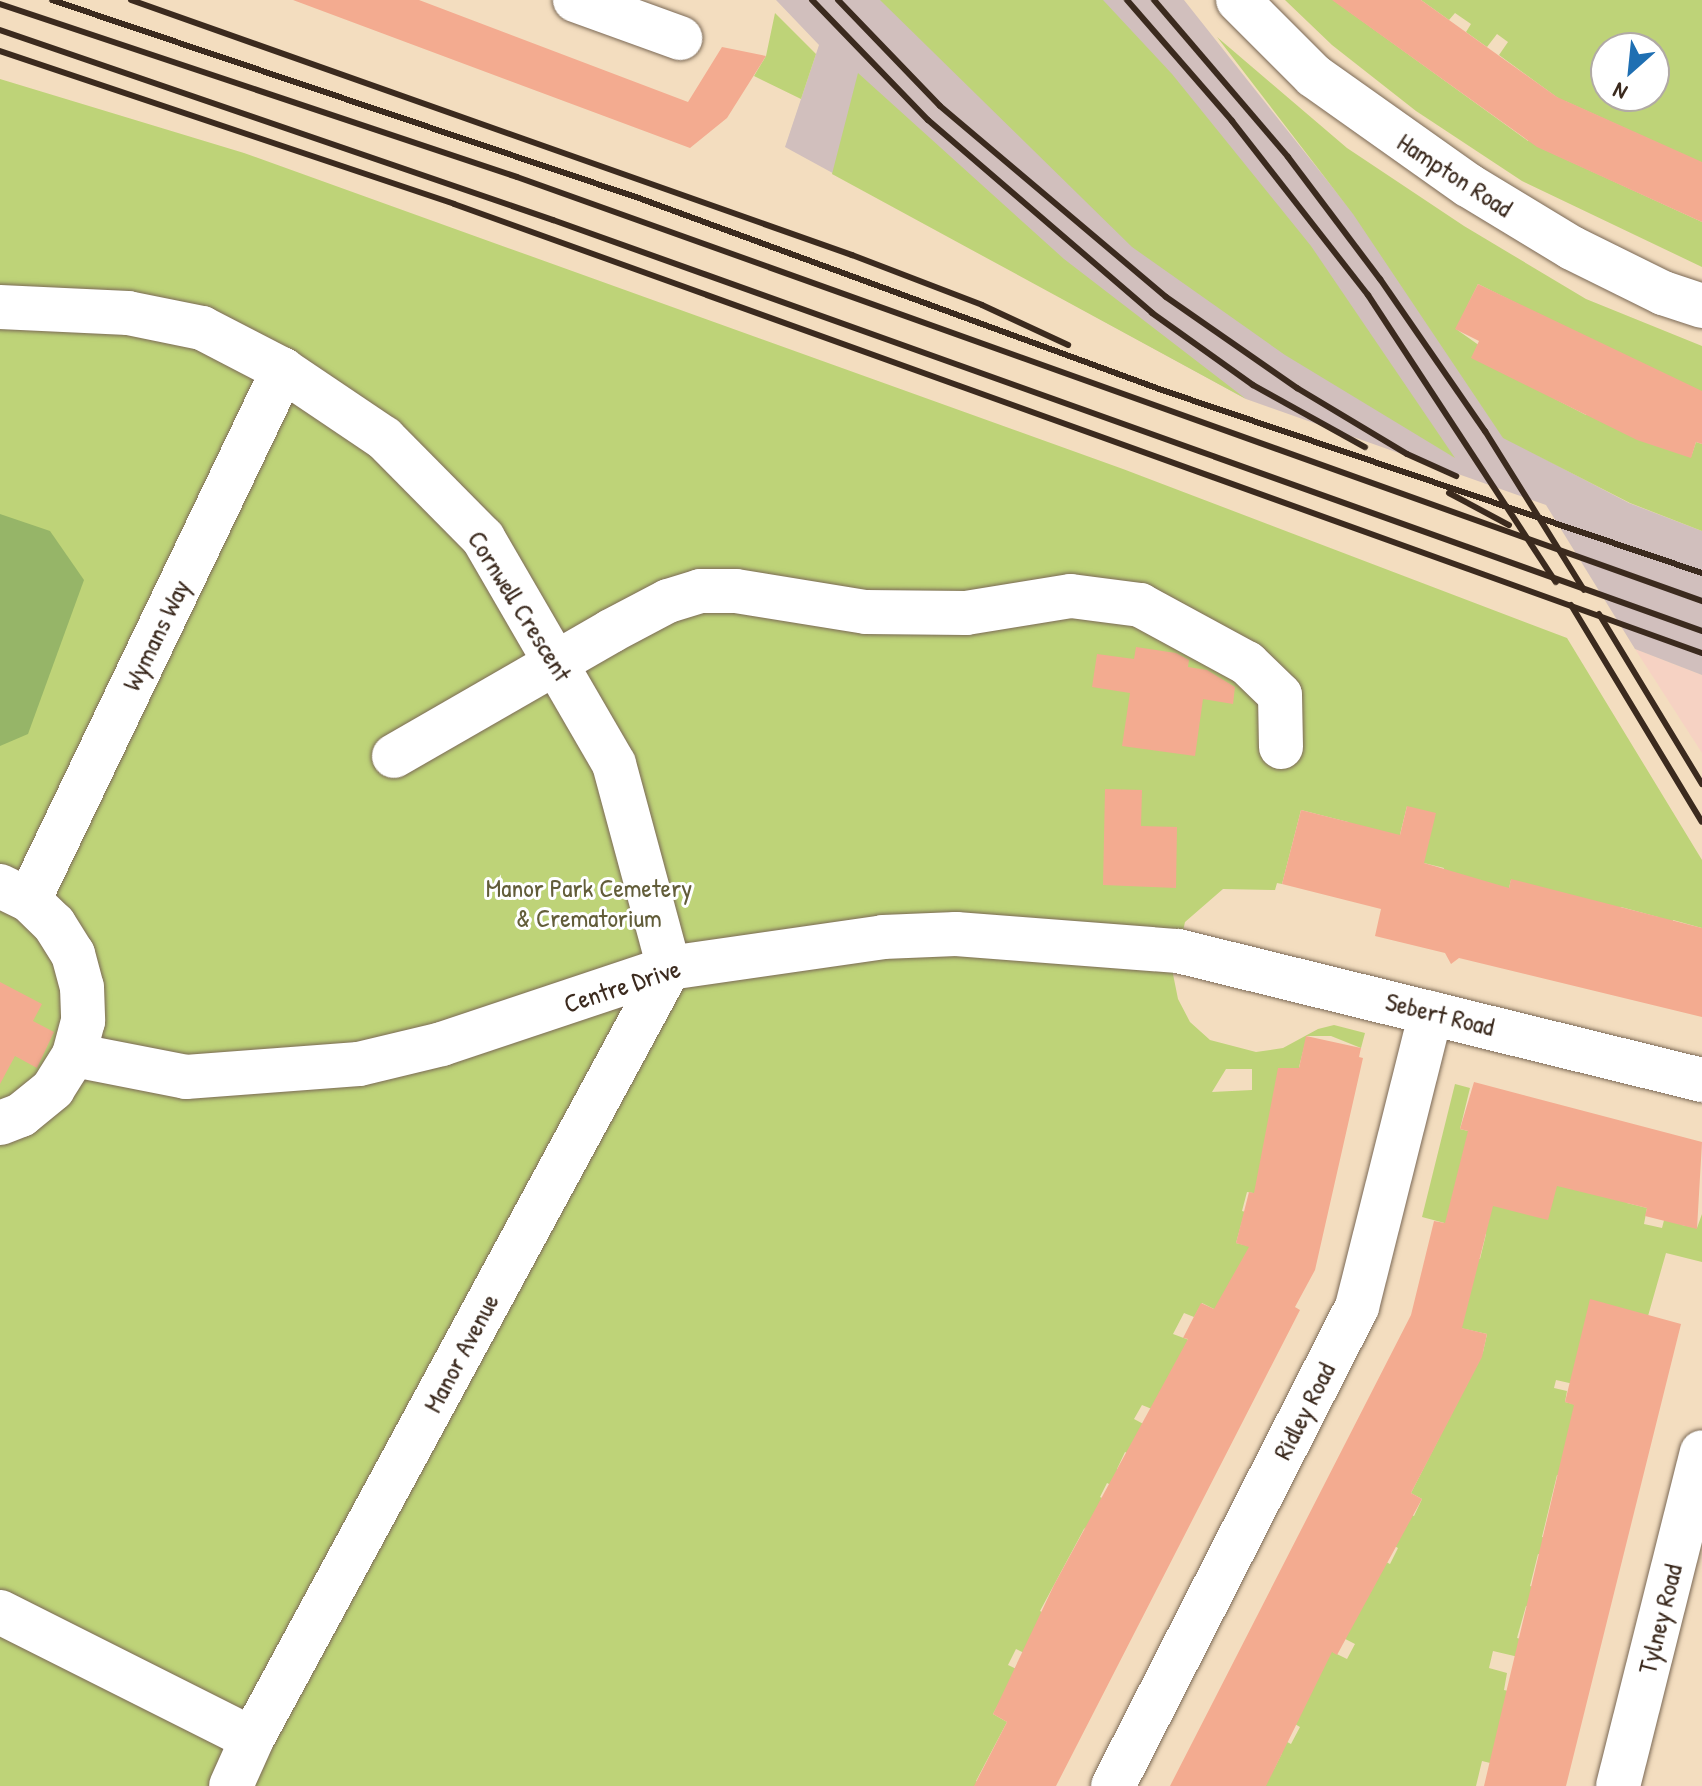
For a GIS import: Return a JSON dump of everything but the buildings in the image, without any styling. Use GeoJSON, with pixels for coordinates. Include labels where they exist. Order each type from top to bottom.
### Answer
{"type":"FeatureCollection","features":[{"type":"Feature","properties":{"kind":"street","name":"Hampton Road"},"geometry":{"type":"LineString","coordinates":[[1238,0],[1314,76],[1468,185],[1572,248],[1663,293],[1702,306]]}},
{"type":"Feature","properties":{"kind":"street"},"geometry":{"type":"LineString","coordinates":[[583,1],[680,38]]}},
{"type":"Feature","properties":{"kind":"street","name":"Cornwell Crescent"},"geometry":{"type":"LineString","coordinates":[[0,307],[128,313],[202,328],[283,370],[384,438],[483,538],[614,764],[669,968]]}},
{"type":"Feature","properties":{"kind":"street","name":"Wymans Way"},"geometry":{"type":"LineString","coordinates":[[14,893],[283,370]]}},
{"type":"Feature","properties":{"kind":"street"},"geometry":{"type":"LineString","coordinates":[[394,756],[668,601],[700,591],[736,591],[866,612],[966,613],[1071,596],[1140,605],[1247,663],[1280,695],[1281,747]]}},
{"type":"Feature","properties":{"kind":"street"},"geometry":{"type":"LineString","coordinates":[[0,1123],[21,1115],[53,1089],[74,1055],[83,1021],[82,987],[73,954],[54,924],[14,893]]}},
{"type":"Feature","properties":{"kind":"street","name":"Centre Drive"},"geometry":{"type":"LineString","coordinates":[[74,1055],[186,1077],[359,1064],[442,1044],[669,968],[868,939],[956,934],[1178,951]]}},
{"type":"Feature","properties":{"kind":"street","name":"Sebert Road"},"geometry":{"type":"LineString","coordinates":[[1178,951],[1702,1080]]}},
{"type":"Feature","properties":{"kind":"street","name":"Manor Avenue"},"geometry":{"type":"LineString","coordinates":[[231,1786],[252,1739],[669,968]]}},
{"type":"Feature","properties":{"kind":"street","name":"Ridley Road"},"geometry":{"type":"LineString","coordinates":[[1113,1786],[1357,1307],[1431,1013]]}},
{"type":"Feature","properties":{"kind":"street","name":"Tylney Road"},"geometry":{"type":"LineString","coordinates":[[1618,1786],[1702,1452]]}},
{"type":"Feature","properties":{"kind":"street"},"geometry":{"type":"LineString","coordinates":[[0,1612],[252,1739]]}},
{"type":"Feature","properties":{"kind":"shaded area"},"geometry":{"type":"Polygon","coordinates":[[[776,0],[1184,0],[1353,213],[1503,437],[1629,503],[1702,531],[1702,675],[1635,649],[1546,505],[1246,399],[785,147],[819,45],[776,0]]]}},
{"type":"Feature","properties":{"kind":"shaded area"},"geometry":{"type":"Polygon","coordinates":[[[1635,649],[1702,675],[1702,753],[1635,649]]]}},
{"type":"Feature","properties":{"kind":"green space"},"geometry":{"type":"Polygon","coordinates":[[[880,0],[1103,0],[1172,74],[1311,246],[1455,458],[1285,355],[1132,247],[880,0]]]}},
{"type":"Feature","properties":{"kind":"green space"},"geometry":{"type":"Polygon","coordinates":[[[1285,0],[1333,0],[1528,141],[1558,98],[1499,55],[1508,42],[1497,34],[1487,47],[1466,32],[1471,24],[1455,13],[1449,20],[1421,0],[1702,0],[1702,163],[1565,101],[1543,149],[1702,222],[1702,267],[1522,181],[1416,111],[1332,45],[1285,0]]]}},
{"type":"Feature","properties":{"kind":"green space"},"geometry":{"type":"Polygon","coordinates":[[[775,13],[816,54],[801,99],[754,76],[766,56],[775,13]]]}},
{"type":"Feature","properties":{"kind":"green space"},"geometry":{"type":"Polygon","coordinates":[[[1217,37],[1347,148],[1464,226],[1586,299],[1702,346],[1702,391],[1691,457],[1696,442],[1702,444],[1702,531],[1630,503],[1503,438],[1353,214],[1217,37]],[[1478,284],[1456,329],[1555,399],[1586,415],[1595,399],[1668,379],[1478,284]]]}},
{"type":"Feature","properties":{"kind":"green space"},"geometry":{"type":"Polygon","coordinates":[[[858,73],[1064,259],[1246,399],[832,174],[858,73]]]}},
{"type":"Feature","properties":{"kind":"green space","name":"Manor Park Cemetery & Crematorium"},"geometry":{"type":"Polygon","coordinates":[[[0,79],[244,153],[1123,469],[1567,638],[1702,860],[1702,928],[1673,920],[1664,960],[1658,917],[1621,907],[1610,948],[1511,880],[1504,908],[1436,902],[1444,868],[1424,863],[1407,806],[1393,863],[1348,822],[1301,810],[1282,884],[1277,883],[1275,890],[1223,889],[1185,922],[1173,974],[1178,999],[1190,1022],[1210,1040],[1256,1052],[1283,1048],[1318,1029],[1334,1025],[1365,1033],[1361,1048],[1331,1036],[1307,1036],[1299,1067],[1315,1071],[1265,1195],[1247,1192],[1242,1211],[1261,1216],[1243,1218],[1236,1243],[1253,1247],[1216,1310],[1202,1303],[1194,1317],[1184,1313],[1173,1334],[1189,1340],[1164,1414],[1142,1405],[1134,1419],[1179,1443],[1141,1460],[1125,1452],[1117,1469],[1155,1489],[1148,1503],[1107,1483],[1100,1497],[1116,1505],[1084,1529],[1040,1611],[1071,1628],[1061,1671],[1016,1649],[1008,1665],[1031,1676],[1001,1699],[993,1714],[1007,1722],[976,1781],[984,1786],[0,1786],[0,79]],[[1226,1069],[1212,1092],[1252,1090],[1252,1069],[1226,1069]]]}},
{"type":"Feature","properties":{"kind":"green space"},"geometry":{"type":"Polygon","coordinates":[[[0,514],[50,531],[84,580],[28,734],[0,746],[0,514]]]}},
{"type":"Feature","properties":{"kind":"green space"},"geometry":{"type":"Polygon","coordinates":[[[1455,1084],[1470,1088],[1460,1129],[1564,1155],[1627,1203],[1647,1208],[1644,1224],[1662,1228],[1674,1182],[1682,1225],[1697,1228],[1702,1214],[1702,1262],[1666,1253],[1648,1316],[1578,1385],[1556,1380],[1554,1388],[1567,1391],[1565,1402],[1609,1413],[1592,1484],[1557,1475],[1542,1537],[1577,1546],[1574,1562],[1538,1554],[1530,1586],[1566,1596],[1561,1614],[1526,1606],[1517,1638],[1553,1647],[1549,1664],[1493,1651],[1489,1668],[1507,1673],[1504,1690],[1541,1699],[1523,1771],[1482,1761],[1476,1786],[1240,1786],[1274,1769],[1282,1753],[1245,1735],[1251,1723],[1291,1744],[1300,1727],[1288,1720],[1298,1635],[1347,1659],[1355,1644],[1322,1627],[1345,1541],[1390,1564],[1398,1548],[1386,1541],[1369,1493],[1414,1516],[1422,1499],[1411,1493],[1483,1352],[1487,1334],[1456,1327],[1463,1255],[1480,1259],[1486,1234],[1422,1217],[1455,1084]]]}},
{"type":"Feature","properties":{"kind":"railway"},"geometry":{"type":"LineString","coordinates":[[52,0],[636,197],[1162,390],[1702,573]]}},
{"type":"Feature","properties":{"kind":"railway"},"geometry":{"type":"LineString","coordinates":[[131,0],[852,255],[982,305],[1068,345]]}},
{"type":"Feature","properties":{"kind":"railway"},"geometry":{"type":"LineString","coordinates":[[812,0],[928,120],[1152,313],[1253,385],[1365,447]]}},
{"type":"Feature","properties":{"kind":"railway"},"geometry":{"type":"LineString","coordinates":[[838,0],[940,106],[1166,297],[1297,388],[1407,454],[1456,476]]}},
{"type":"Feature","properties":{"kind":"railway"},"geometry":{"type":"LineString","coordinates":[[1127,0],[1232,121],[1368,295],[1556,582]]}},
{"type":"Feature","properties":{"kind":"railway"},"geometry":{"type":"LineString","coordinates":[[1154,0],[1288,157],[1380,279],[1485,431],[1584,590]]}},
{"type":"Feature","properties":{"kind":"railway"},"geometry":{"type":"LineString","coordinates":[[0,4],[517,177],[1702,601]]}},
{"type":"Feature","properties":{"kind":"railway"},"geometry":{"type":"LineString","coordinates":[[0,30],[553,220],[1702,631]]}},
{"type":"Feature","properties":{"kind":"railway"},"geometry":{"type":"LineString","coordinates":[[0,51],[454,204],[1702,653]]}},
{"type":"Feature","properties":{"kind":"railway"},"geometry":{"type":"LineString","coordinates":[[1449,493],[1509,525]]}},
{"type":"Feature","properties":{"kind":"railway"},"geometry":{"type":"LineString","coordinates":[[1571,605],[1702,822]]}},
{"type":"Feature","properties":{"kind":"railway"},"geometry":{"type":"LineString","coordinates":[[1599,614],[1702,784]]}}]}
